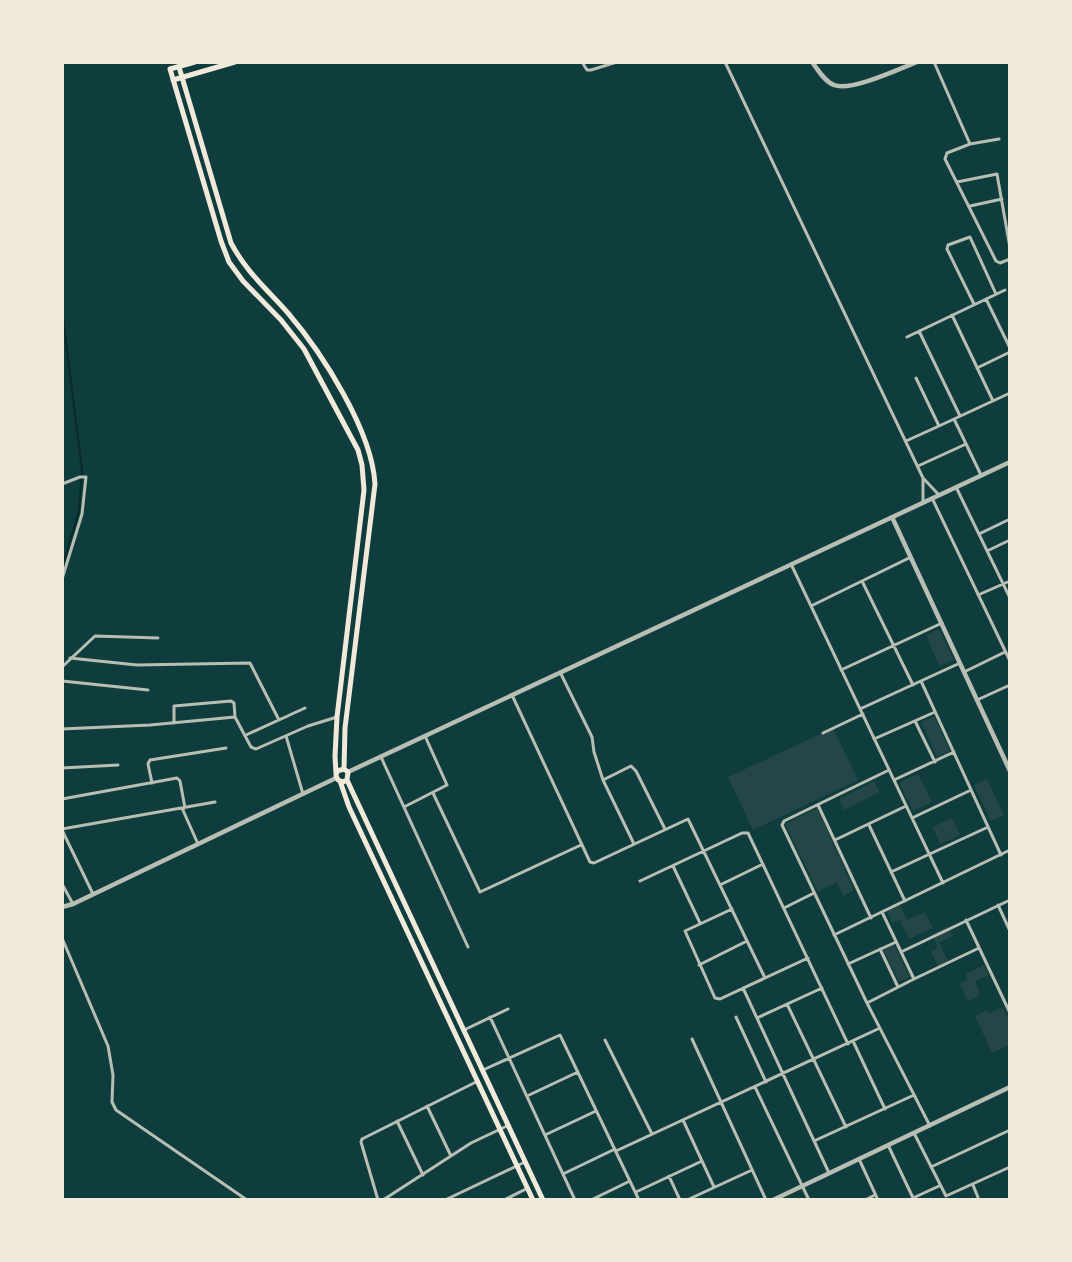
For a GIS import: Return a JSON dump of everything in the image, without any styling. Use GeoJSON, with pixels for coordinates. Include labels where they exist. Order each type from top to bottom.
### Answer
{"type":"FeatureCollection","features":[{"type":"Feature","properties":{"kind":"main road"},"geometry":{"type":"LineString","coordinates":[[195,62],[170,69],[221,241],[229,262],[243,281],[281,320],[304,349],[350,432],[362,465],[364,490],[334,756],[337,778],[533,1200]]}},
{"type":"Feature","properties":{"kind":"main road"},"geometry":{"type":"LineString","coordinates":[[173,80],[235,62]]}},
{"type":"Feature","properties":{"kind":"main road"},"geometry":{"type":"LineString","coordinates":[[179,65],[231,243],[242,264],[278,301],[317,350],[350,408],[374,468],[375,484],[345,728],[347,780],[543,1200]]}},
{"type":"Feature","properties":{"kind":"main road"},"geometry":{"type":"LineString","coordinates":[[337,778],[339,770],[346,771]]}},
{"type":"Feature","properties":{"kind":"main road"},"geometry":{"type":"LineString","coordinates":[[337,778],[347,780]]}},
{"type":"Feature","properties":{"kind":"street"},"geometry":{"type":"LineString","coordinates":[[168,62],[170,69]]}},
{"type":"Feature","properties":{"kind":"street"},"geometry":{"type":"LineString","coordinates":[[582,62],[587,70],[591,70],[617,62]]}},
{"type":"Feature","properties":{"kind":"street"},"geometry":{"type":"LineString","coordinates":[[725,62],[923,478],[939,495]]}},
{"type":"Feature","properties":{"kind":"street"},"geometry":{"type":"LineString","coordinates":[[812,62],[828,82],[834,86],[847,87],[917,62]]}},
{"type":"Feature","properties":{"kind":"street"},"geometry":{"type":"LineString","coordinates":[[934,62],[970,144]]}},
{"type":"Feature","properties":{"kind":"street"},"geometry":{"type":"LineString","coordinates":[[999,140],[970,144],[945,155],[997,263],[1010,259]]}},
{"type":"Feature","properties":{"kind":"street"},"geometry":{"type":"LineString","coordinates":[[957,182],[998,174],[1010,248]]}},
{"type":"Feature","properties":{"kind":"street"},"geometry":{"type":"LineString","coordinates":[[970,206],[1002,199]]}},
{"type":"Feature","properties":{"kind":"street"},"geometry":{"type":"LineString","coordinates":[[974,304],[947,249],[948,245],[967,236],[970,237],[996,294]]}},
{"type":"Feature","properties":{"kind":"street"},"geometry":{"type":"LineString","coordinates":[[907,337],[1005,290]]}},
{"type":"Feature","properties":{"kind":"street"},"geometry":{"type":"LineString","coordinates":[[986,299],[1010,348]]}},
{"type":"Feature","properties":{"kind":"street"},"geometry":{"type":"LineString","coordinates":[[952,315],[993,401]]}},
{"type":"Feature","properties":{"kind":"street"},"geometry":{"type":"LineString","coordinates":[[919,331],[960,416]]}},
{"type":"Feature","properties":{"kind":"street"},"geometry":{"type":"LineString","coordinates":[[977,368],[1010,352]]}},
{"type":"Feature","properties":{"kind":"street"},"geometry":{"type":"LineString","coordinates":[[916,378],[939,426]]}},
{"type":"Feature","properties":{"kind":"street"},"geometry":{"type":"LineString","coordinates":[[906,441],[1010,393]]}},
{"type":"Feature","properties":{"kind":"street"},"geometry":{"type":"LineString","coordinates":[[954,419],[981,475]]}},
{"type":"Feature","properties":{"kind":"street"},"geometry":{"type":"LineString","coordinates":[[918,466],[966,444]]}},
{"type":"Feature","properties":{"kind":"street"},"geometry":{"type":"LineString","coordinates":[[346,771],[381,757],[1010,462]]}},
{"type":"Feature","properties":{"kind":"street"},"geometry":{"type":"LineString","coordinates":[[62,484],[82,476],[86,479],[82,514],[62,579]]}},
{"type":"Feature","properties":{"kind":"street"},"geometry":{"type":"LineString","coordinates":[[923,478],[923,503]]}},
{"type":"Feature","properties":{"kind":"street"},"geometry":{"type":"LineString","coordinates":[[956,487],[1010,598]]}},
{"type":"Feature","properties":{"kind":"street"},"geometry":{"type":"LineString","coordinates":[[932,498],[1010,661]]}},
{"type":"Feature","properties":{"kind":"street"},"geometry":{"type":"LineString","coordinates":[[892,517],[1010,771]]}},
{"type":"Feature","properties":{"kind":"street"},"geometry":{"type":"LineString","coordinates":[[979,534],[1010,519]]}},
{"type":"Feature","properties":{"kind":"street"},"geometry":{"type":"LineString","coordinates":[[987,551],[1010,540]]}},
{"type":"Feature","properties":{"kind":"street"},"geometry":{"type":"LineString","coordinates":[[811,606],[910,557]]}},
{"type":"Feature","properties":{"kind":"street"},"geometry":{"type":"LineString","coordinates":[[791,564],[943,883]]}},
{"type":"Feature","properties":{"kind":"street"},"geometry":{"type":"LineString","coordinates":[[862,580],[912,685]]}},
{"type":"Feature","properties":{"kind":"street"},"geometry":{"type":"LineString","coordinates":[[978,595],[1010,581]]}},
{"type":"Feature","properties":{"kind":"street"},"geometry":{"type":"LineString","coordinates":[[842,670],[942,623]]}},
{"type":"Feature","properties":{"kind":"street"},"geometry":{"type":"LineString","coordinates":[[62,667],[96,636],[158,638]]}},
{"type":"Feature","properties":{"kind":"street"},"geometry":{"type":"LineString","coordinates":[[964,672],[1005,652]]}},
{"type":"Feature","properties":{"kind":"street"},"geometry":{"type":"LineString","coordinates":[[70,658],[136,666],[250,663],[279,720]]}},
{"type":"Feature","properties":{"kind":"street"},"geometry":{"type":"LineString","coordinates":[[860,709],[960,663]]}},
{"type":"Feature","properties":{"kind":"street"},"geometry":{"type":"LineString","coordinates":[[559,672],[592,737],[594,752],[603,780],[634,844]]}},
{"type":"Feature","properties":{"kind":"street"},"geometry":{"type":"LineString","coordinates":[[62,681],[148,690]]}},
{"type":"Feature","properties":{"kind":"street"},"geometry":{"type":"LineString","coordinates":[[921,681],[1001,855]]}},
{"type":"Feature","properties":{"kind":"street"},"geometry":{"type":"LineString","coordinates":[[978,700],[1010,684]]}},
{"type":"Feature","properties":{"kind":"street"},"geometry":{"type":"LineString","coordinates":[[511,695],[588,859],[594,863],[688,819],[765,978]]}},
{"type":"Feature","properties":{"kind":"street"},"geometry":{"type":"LineString","coordinates":[[174,723],[173,708],[176,705],[231,701],[234,703],[235,717],[253,749],[338,717]]}},
{"type":"Feature","properties":{"kind":"street"},"geometry":{"type":"LineString","coordinates":[[246,735],[305,708]]}},
{"type":"Feature","properties":{"kind":"street"},"geometry":{"type":"LineString","coordinates":[[874,739],[935,712]]}},
{"type":"Feature","properties":{"kind":"street"},"geometry":{"type":"LineString","coordinates":[[823,733],[862,714]]}},
{"type":"Feature","properties":{"kind":"street"},"geometry":{"type":"LineString","coordinates":[[62,729],[174,723],[235,717]]}},
{"type":"Feature","properties":{"kind":"street"},"geometry":{"type":"LineString","coordinates":[[915,721],[935,762]]}},
{"type":"Feature","properties":{"kind":"street"},"geometry":{"type":"LineString","coordinates":[[286,736],[303,794]]}},
{"type":"Feature","properties":{"kind":"street"},"geometry":{"type":"LineString","coordinates":[[404,807],[447,785],[425,736]]}},
{"type":"Feature","properties":{"kind":"street"},"geometry":{"type":"LineString","coordinates":[[152,783],[148,764],[150,760],[226,748]]}},
{"type":"Feature","properties":{"kind":"street"},"geometry":{"type":"LineString","coordinates":[[894,780],[954,752]]}},
{"type":"Feature","properties":{"kind":"street"},"geometry":{"type":"LineString","coordinates":[[1003,756],[1010,753]]}},
{"type":"Feature","properties":{"kind":"street"},"geometry":{"type":"LineString","coordinates":[[381,757],[468,947]]}},
{"type":"Feature","properties":{"kind":"street"},"geometry":{"type":"LineString","coordinates":[[62,768],[118,765]]}},
{"type":"Feature","properties":{"kind":"street"},"geometry":{"type":"LineString","coordinates":[[603,780],[631,766],[633,767],[665,830]]}},
{"type":"Feature","properties":{"kind":"street"},"geometry":{"type":"LineString","coordinates":[[889,770],[784,821],[782,825],[848,964],[930,1126]]}},
{"type":"Feature","properties":{"kind":"street"},"geometry":{"type":"LineString","coordinates":[[62,906],[73,904],[337,778]]}},
{"type":"Feature","properties":{"kind":"street"},"geometry":{"type":"LineString","coordinates":[[62,799],[179,779],[183,808],[198,844]]}},
{"type":"Feature","properties":{"kind":"street"},"geometry":{"type":"LineString","coordinates":[[912,818],[971,790]]}},
{"type":"Feature","properties":{"kind":"street"},"geometry":{"type":"LineString","coordinates":[[433,793],[480,892],[581,845]]}},
{"type":"Feature","properties":{"kind":"street"},"geometry":{"type":"LineString","coordinates":[[93,894],[62,830],[215,802]]}},
{"type":"Feature","properties":{"kind":"street"},"geometry":{"type":"LineString","coordinates":[[818,805],[871,918]]}},
{"type":"Feature","properties":{"kind":"street"},"geometry":{"type":"LineString","coordinates":[[834,840],[906,806]]}},
{"type":"Feature","properties":{"kind":"street"},"geometry":{"type":"LineString","coordinates":[[869,825],[905,901]]}},
{"type":"Feature","properties":{"kind":"street"},"geometry":{"type":"LineString","coordinates":[[891,872],[988,826]]}},
{"type":"Feature","properties":{"kind":"street"},"geometry":{"type":"LineString","coordinates":[[640,882],[748,832],[848,1044]]}},
{"type":"Feature","properties":{"kind":"street"},"geometry":{"type":"LineString","coordinates":[[834,935],[1010,850]]}},
{"type":"Feature","properties":{"kind":"street"},"geometry":{"type":"LineString","coordinates":[[720,884],[763,864]]}},
{"type":"Feature","properties":{"kind":"street"},"geometry":{"type":"LineString","coordinates":[[673,866],[700,924]]}},
{"type":"Feature","properties":{"kind":"street"},"geometry":{"type":"LineString","coordinates":[[62,884],[73,904]]}},
{"type":"Feature","properties":{"kind":"street"},"geometry":{"type":"LineString","coordinates":[[784,908],[814,893]]}},
{"type":"Feature","properties":{"kind":"street"},"geometry":{"type":"LineString","coordinates":[[901,952],[1010,900]]}},
{"type":"Feature","properties":{"kind":"street"},"geometry":{"type":"LineString","coordinates":[[998,905],[1010,931]]}},
{"type":"Feature","properties":{"kind":"street"},"geometry":{"type":"LineString","coordinates":[[732,909],[686,930],[684,934],[715,998],[720,999],[808,958]]}},
{"type":"Feature","properties":{"kind":"street"},"geometry":{"type":"LineString","coordinates":[[882,912],[914,979]]}},
{"type":"Feature","properties":{"kind":"street"},"geometry":{"type":"LineString","coordinates":[[966,920],[1010,1013]]}},
{"type":"Feature","properties":{"kind":"street"},"geometry":{"type":"LineString","coordinates":[[62,938],[108,1046],[113,1075],[113,1107],[247,1200]]}},
{"type":"Feature","properties":{"kind":"street"},"geometry":{"type":"LineString","coordinates":[[699,964],[747,942]]}},
{"type":"Feature","properties":{"kind":"street"},"geometry":{"type":"LineString","coordinates":[[848,964],[896,942]]}},
{"type":"Feature","properties":{"kind":"street"},"geometry":{"type":"LineString","coordinates":[[867,1002],[979,948]]}},
{"type":"Feature","properties":{"kind":"street"},"geometry":{"type":"LineString","coordinates":[[880,949],[898,987]]}},
{"type":"Feature","properties":{"kind":"street"},"geometry":{"type":"LineString","coordinates":[[743,988],[829,1173]]}},
{"type":"Feature","properties":{"kind":"street"},"geometry":{"type":"LineString","coordinates":[[757,1018],[822,988]]}},
{"type":"Feature","properties":{"kind":"street"},"geometry":{"type":"LineString","coordinates":[[787,1004],[846,1126]]}},
{"type":"Feature","properties":{"kind":"street"},"geometry":{"type":"LineString","coordinates":[[464,1030],[508,1009]]}},
{"type":"Feature","properties":{"kind":"street"},"geometry":{"type":"LineString","coordinates":[[490,1017],[575,1200]]}},
{"type":"Feature","properties":{"kind":"street"},"geometry":{"type":"LineString","coordinates":[[736,1017],[766,1082]]}},
{"type":"Feature","properties":{"kind":"street"},"geometry":{"type":"LineString","coordinates":[[563,1174],[756,1087],[880,1028]]}},
{"type":"Feature","properties":{"kind":"street"},"geometry":{"type":"LineString","coordinates":[[483,1070],[560,1035],[639,1200]]}},
{"type":"Feature","properties":{"kind":"street"},"geometry":{"type":"LineString","coordinates":[[692,1038],[766,1200]]}},
{"type":"Feature","properties":{"kind":"street"},"geometry":{"type":"LineString","coordinates":[[606,1040],[652,1134]]}},
{"type":"Feature","properties":{"kind":"street"},"geometry":{"type":"LineString","coordinates":[[853,1041],[885,1109]]}},
{"type":"Feature","properties":{"kind":"street"},"geometry":{"type":"LineString","coordinates":[[527,1096],[578,1072]]}},
{"type":"Feature","properties":{"kind":"street"},"geometry":{"type":"LineString","coordinates":[[378,1200],[361,1142],[365,1136],[479,1081]]}},
{"type":"Feature","properties":{"kind":"street"},"geometry":{"type":"LineString","coordinates":[[756,1087],[808,1200]]}},
{"type":"Feature","properties":{"kind":"street"},"geometry":{"type":"LineString","coordinates":[[773,1200],[1010,1087]]}},
{"type":"Feature","properties":{"kind":"street"},"geometry":{"type":"LineString","coordinates":[[814,1141],[914,1096]]}},
{"type":"Feature","properties":{"kind":"street"},"geometry":{"type":"LineString","coordinates":[[427,1106],[451,1156]]}},
{"type":"Feature","properties":{"kind":"street"},"geometry":{"type":"LineString","coordinates":[[545,1135],[596,1111]]}},
{"type":"Feature","properties":{"kind":"street"},"geometry":{"type":"LineString","coordinates":[[683,1120],[714,1187]]}},
{"type":"Feature","properties":{"kind":"street"},"geometry":{"type":"LineString","coordinates":[[397,1121],[423,1175]]}},
{"type":"Feature","properties":{"kind":"street"},"geometry":{"type":"LineString","coordinates":[[383,1200],[471,1143],[509,1125]]}},
{"type":"Feature","properties":{"kind":"street"},"geometry":{"type":"LineString","coordinates":[[931,1167],[1010,1130]]}},
{"type":"Feature","properties":{"kind":"street"},"geometry":{"type":"LineString","coordinates":[[914,1133],[939,1186],[946,1196],[1010,1167]]}},
{"type":"Feature","properties":{"kind":"street"},"geometry":{"type":"LineString","coordinates":[[888,1145],[913,1199],[939,1186]]}},
{"type":"Feature","properties":{"kind":"street"},"geometry":{"type":"LineString","coordinates":[[859,1159],[878,1200]]}},
{"type":"Feature","properties":{"kind":"street"},"geometry":{"type":"LineString","coordinates":[[636,1192],[702,1161]]}},
{"type":"Feature","properties":{"kind":"street"},"geometry":{"type":"LineString","coordinates":[[444,1200],[526,1162]]}},
{"type":"Feature","properties":{"kind":"street"},"geometry":{"type":"LineString","coordinates":[[687,1200],[752,1170]]}},
{"type":"Feature","properties":{"kind":"street"},"geometry":{"type":"LineString","coordinates":[[669,1176],[680,1200]]}},
{"type":"Feature","properties":{"kind":"street"},"geometry":{"type":"LineString","coordinates":[[591,1200],[630,1181]]}},
{"type":"Feature","properties":{"kind":"street"},"geometry":{"type":"LineString","coordinates":[[973,1184],[979,1200]]}},
{"type":"Feature","properties":{"kind":"street"},"geometry":{"type":"LineString","coordinates":[[504,1200],[528,1188]]}},
{"type":"Feature","properties":{"kind":"street"},"geometry":{"type":"LineString","coordinates":[[866,1200],[876,1195]]}},
{"type":"Feature","properties":{"kind":"shaded area"},"geometry":{"type":"Polygon","coordinates":[[[939,629],[954,660],[939,666],[926,635],[939,629]]]}},
{"type":"Feature","properties":{"kind":"shaded area"},"geometry":{"type":"Polygon","coordinates":[[[934,716],[950,751],[937,757],[921,722],[934,716]]]}},
{"type":"Feature","properties":{"kind":"shaded area"},"geometry":{"type":"Polygon","coordinates":[[[833,728],[858,780],[753,830],[728,777],[833,728]]]}},
{"type":"Feature","properties":{"kind":"shaded area"},"geometry":{"type":"Polygon","coordinates":[[[918,774],[932,802],[913,811],[899,783],[918,774]]]}},
{"type":"Feature","properties":{"kind":"shaded area"},"geometry":{"type":"Polygon","coordinates":[[[987,779],[1004,815],[991,821],[974,785],[987,779]]]}},
{"type":"Feature","properties":{"kind":"shaded area"},"geometry":{"type":"Polygon","coordinates":[[[874,781],[879,792],[844,810],[839,799],[874,781]]]}},
{"type":"Feature","properties":{"kind":"shaded area"},"geometry":{"type":"Polygon","coordinates":[[[817,808],[854,890],[843,896],[837,882],[818,892],[785,824],[817,808]]]}},
{"type":"Feature","properties":{"kind":"shaded area"},"geometry":{"type":"Polygon","coordinates":[[[952,818],[960,835],[940,844],[933,827],[952,818]]]}},
{"type":"Feature","properties":{"kind":"shaded area"},"geometry":{"type":"Polygon","coordinates":[[[899,903],[907,920],[925,912],[933,928],[909,939],[900,920],[892,923],[886,909],[899,903]]]}},
{"type":"Feature","properties":{"kind":"shaded area"},"geometry":{"type":"Polygon","coordinates":[[[948,926],[953,936],[939,943],[948,961],[938,966],[931,952],[937,946],[932,934],[948,926]]]}},
{"type":"Feature","properties":{"kind":"shaded area"},"geometry":{"type":"Polygon","coordinates":[[[893,942],[910,977],[899,982],[882,947],[893,942]]]}},
{"type":"Feature","properties":{"kind":"shaded area"},"geometry":{"type":"Polygon","coordinates":[[[984,965],[989,975],[975,981],[980,995],[968,1001],[960,984],[967,980],[966,974],[984,965]]]}},
{"type":"Feature","properties":{"kind":"shaded area"},"geometry":{"type":"Polygon","coordinates":[[[1003,1007],[1009,1020],[1009,1045],[992,1053],[975,1016],[987,1010],[989,1013],[1003,1007]]]}},
{"type":"Feature","properties":{"kind":"waterway"},"geometry":{"type":"LineString","coordinates":[[62,310],[82,471],[79,511],[62,568]]}}]}
